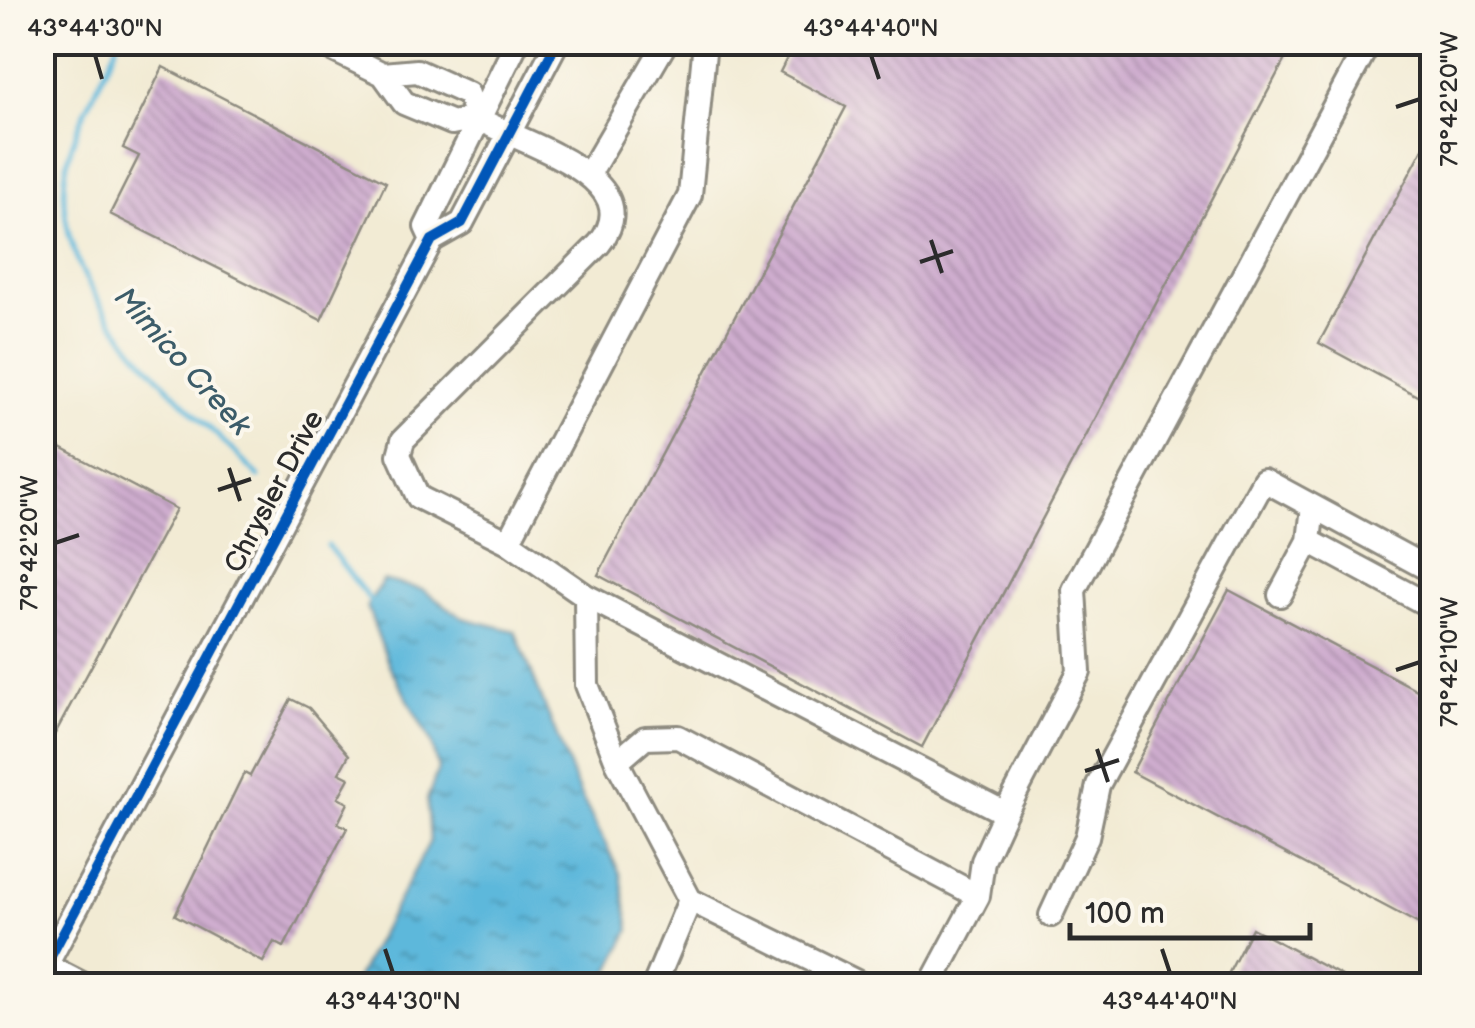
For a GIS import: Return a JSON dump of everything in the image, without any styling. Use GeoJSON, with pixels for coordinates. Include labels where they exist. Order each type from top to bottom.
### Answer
{"type":"FeatureCollection","features":[{"type":"Feature","properties":{"kind":"street"},"geometry":{"type":"LineString","coordinates":[[318,42],[383,74],[404,103],[452,123],[477,118]]}},
{"type":"Feature","properties":{"kind":"street","name":"Chrysler Drive"},"geometry":{"type":"LineString","coordinates":[[432,240],[426,227],[517,42]]}},
{"type":"Feature","properties":{"kind":"street","name":"Chrysler Drive"},"geometry":{"type":"LineString","coordinates":[[44,970],[432,240],[462,223],[557,42]]}},
{"type":"Feature","properties":{"kind":"street"},"geometry":{"type":"LineString","coordinates":[[589,174],[666,42]]}},
{"type":"Feature","properties":{"kind":"street"},"geometry":{"type":"LineString","coordinates":[[508,542],[690,195],[705,42]]}},
{"type":"Feature","properties":{"kind":"street"},"geometry":{"type":"LineString","coordinates":[[930,986],[978,896],[983,862],[1005,813],[1079,672],[1074,590],[1369,42]]}},
{"type":"Feature","properties":{"kind":"street"},"geometry":{"type":"LineString","coordinates":[[383,74],[417,71],[468,94],[477,118],[589,174],[610,197],[612,218],[606,235],[403,440],[399,456],[404,476],[418,497],[508,542],[586,596],[1005,813]]}},
{"type":"Feature","properties":{"kind":"street"},"geometry":{"type":"LineString","coordinates":[[1050,915],[1087,837],[1098,785],[1264,480],[1432,572]]}},
{"type":"Feature","properties":{"kind":"street"},"geometry":{"type":"LineString","coordinates":[[1280,595],[1309,541],[1314,507]]}},
{"type":"Feature","properties":{"kind":"street"},"geometry":{"type":"LineString","coordinates":[[1309,541],[1432,607]]}},
{"type":"Feature","properties":{"kind":"street"},"geometry":{"type":"LineString","coordinates":[[586,596],[588,685],[617,762],[690,900],[865,986]]}},
{"type":"Feature","properties":{"kind":"street"},"geometry":{"type":"LineString","coordinates":[[617,762],[644,738],[678,737],[978,896]]}},
{"type":"Feature","properties":{"kind":"street"},"geometry":{"type":"LineString","coordinates":[[654,986],[690,900]]}},
{"type":"Feature","properties":{"kind":"street"},"geometry":{"type":"LineString","coordinates":[[44,970],[86,986]]}},
{"type":"Feature","properties":{"kind":"water"},"geometry":{"type":"Polygon","coordinates":[[[383,580],[423,590],[463,618],[515,631],[579,792],[621,875],[630,930],[603,985],[353,985],[430,841],[427,800],[438,769],[431,742],[388,663],[367,606],[383,580]]]}},
{"type":"Feature","properties":{"kind":"building"},"geometry":{"type":"Polygon","coordinates":[[[795,42],[1294,42],[922,747],[598,575],[846,107],[780,72],[795,42]]]}},
{"type":"Feature","properties":{"kind":"building"},"geometry":{"type":"Polygon","coordinates":[[[163,67],[386,182],[321,320],[110,214],[139,156],[123,148],[163,67]]]}},
{"type":"Feature","properties":{"kind":"building"},"geometry":{"type":"Polygon","coordinates":[[[1432,132],[1432,404],[1319,343],[1432,132]]]}},
{"type":"Feature","properties":{"kind":"building"},"geometry":{"type":"Polygon","coordinates":[[[42,438],[176,509],[42,758],[42,438]]]}},
{"type":"Feature","properties":{"kind":"building"},"geometry":{"type":"Polygon","coordinates":[[[1229,590],[1432,698],[1432,931],[1132,772],[1229,590]]]}},
{"type":"Feature","properties":{"kind":"building"},"geometry":{"type":"Polygon","coordinates":[[[291,699],[309,708],[349,755],[339,773],[349,778],[338,798],[348,803],[338,823],[347,828],[284,947],[274,942],[263,962],[175,915],[244,773],[250,776],[291,699]]]}},
{"type":"Feature","properties":{"kind":"building"},"geometry":{"type":"Polygon","coordinates":[[[1252,928],[1361,986],[1222,986],[1252,928]]]}},
{"type":"Feature","properties":{"kind":"waterway","name":"Mimico Creek"},"geometry":{"type":"LineString","coordinates":[[118,42],[69,155],[64,203],[73,249],[93,293],[122,334],[155,373],[259,477]]}},
{"type":"Feature","properties":{"kind":"waterway","name":"Mimico Creek"},"geometry":{"type":"LineString","coordinates":[[328,546],[372,603]]}},
{"type":"Feature","properties":{"kind":"cycle path"},"geometry":{"type":"LineString","coordinates":[[42,973],[432,240],[462,223],[557,42]]}}]}
